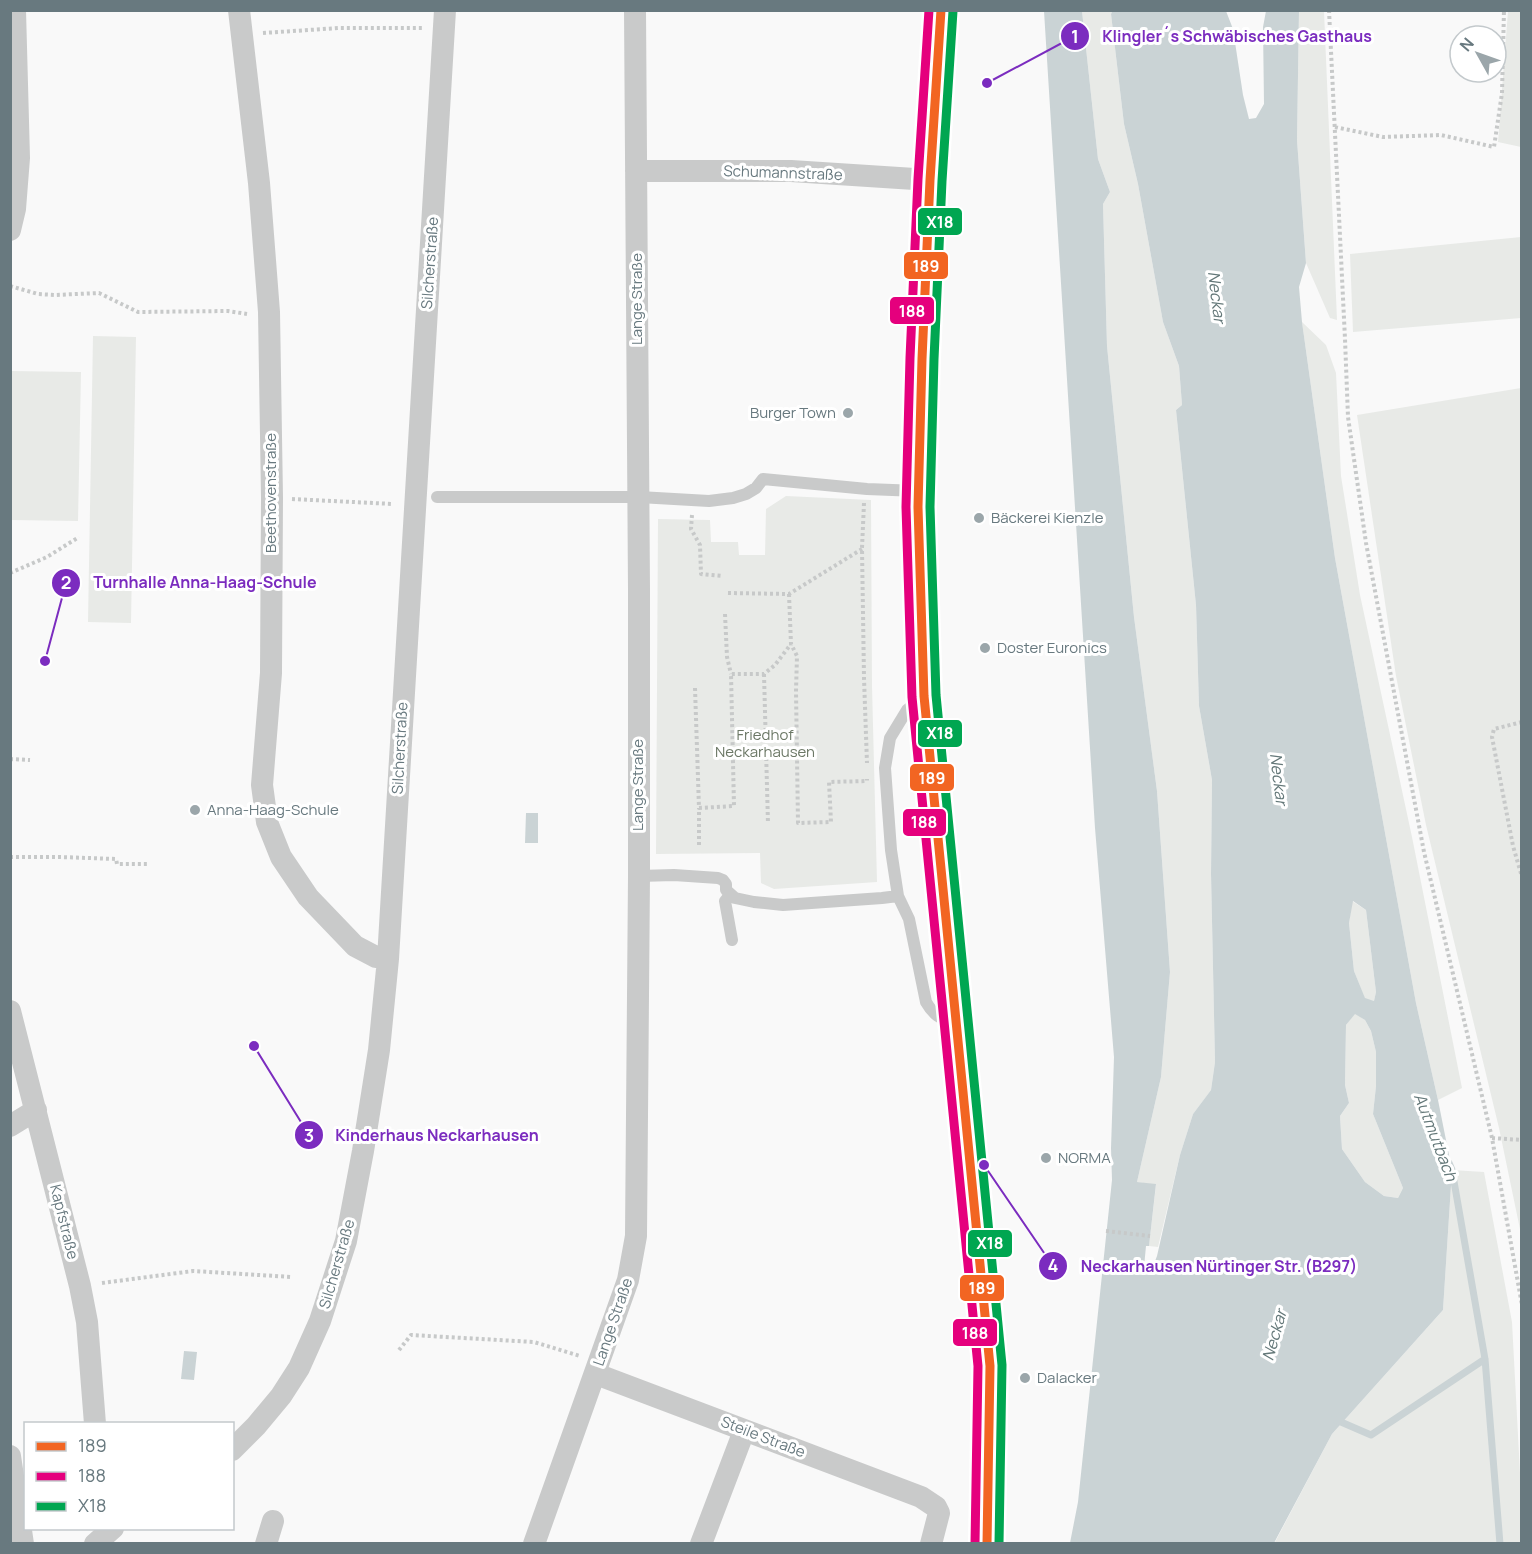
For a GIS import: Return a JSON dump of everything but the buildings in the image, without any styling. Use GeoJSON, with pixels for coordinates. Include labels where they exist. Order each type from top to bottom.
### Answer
{"type":"FeatureCollection","features":[{"type":"Feature","properties":{"kind":"main road"},"geometry":{"type":"LineString","coordinates":[[941,10],[921,359],[918,491],[924,696],[990,1366],[987,1544]]}},
{"type":"Feature","properties":{"kind":"street"},"geometry":{"type":"LineString","coordinates":[[10,230],[15,209],[18,158],[15,10]]}},
{"type":"Feature","properties":{"kind":"street","name":"Beethovenstraße"},"geometry":{"type":"LineString","coordinates":[[239,10],[259,183],[269,312],[272,498],[271,673],[262,786],[267,822],[281,857],[308,897],[355,946],[376,957],[388,959]]}},
{"type":"Feature","properties":{"kind":"street","name":"Lange Straße"},"geometry":{"type":"LineString","coordinates":[[534,1544],[628,1280],[636,1236],[639,497],[635,10]]}},
{"type":"Feature","properties":{"kind":"street","name":"Silcherstraße"},"geometry":{"type":"LineString","coordinates":[[234,1448],[281,1396],[299,1368],[320,1321],[346,1241],[379,1050],[388,959],[445,20]]}},
{"type":"Feature","properties":{"kind":"street","name":"Schumannstraße"},"geometry":{"type":"LineString","coordinates":[[636,171],[791,171],[930,180]]}},
{"type":"Feature","properties":{"kind":"street","name":"Kapfstraße"},"geometry":{"type":"LineString","coordinates":[[12,1022],[80,1286],[87,1322],[95,1422]]}},
{"type":"Feature","properties":{"kind":"street"},"geometry":{"type":"LineString","coordinates":[[10,1126],[36,1110]]}},
{"type":"Feature","properties":{"kind":"street","name":"Steile Straße"},"geometry":{"type":"LineString","coordinates":[[596,1374],[921,1497],[936,1507],[939,1514],[931,1544]]}},
{"type":"Feature","properties":{"kind":"street"},"geometry":{"type":"LineString","coordinates":[[701,1544],[744,1431]]}},
{"type":"Feature","properties":{"kind":"street"},"geometry":{"type":"LineString","coordinates":[[10,1456],[23,1544]]}},
{"type":"Feature","properties":{"kind":"street"},"geometry":{"type":"LineString","coordinates":[[266,1544],[273,1521]]}},
{"type":"Feature","properties":{"kind":"street"},"geometry":{"type":"LineString","coordinates":[[95,1544],[112,1530]]}},
{"type":"Feature","properties":{"kind":"lane"},"geometry":{"type":"LineString","coordinates":[[437,497],[639,497],[709,501],[746,494],[763,480],[918,491]]}},
{"type":"Feature","properties":{"kind":"lane"},"geometry":{"type":"LineString","coordinates":[[924,696],[907,711],[890,738],[885,768],[891,849],[898,896],[909,919],[926,1002],[938,1017],[957,1024]]}},
{"type":"Feature","properties":{"kind":"lane"},"geometry":{"type":"LineString","coordinates":[[639,876],[718,878],[723,880],[726,890],[735,898],[783,904],[898,896]]}},
{"type":"Feature","properties":{"kind":"lane"},"geometry":{"type":"LineString","coordinates":[[730,895],[725,901],[732,940]]}},
{"type":"Feature","properties":{"kind":"path"},"geometry":{"type":"LineString","coordinates":[[1329,10],[1348,417],[1366,543],[1424,852],[1492,1138],[1521,1305]]}},
{"type":"Feature","properties":{"kind":"path"},"geometry":{"type":"LineString","coordinates":[[1335,127],[1383,136],[1441,135],[1494,147],[1502,93],[1504,10]]}},
{"type":"Feature","properties":{"kind":"path"},"geometry":{"type":"LineString","coordinates":[[242,35],[445,20]]}},
{"type":"Feature","properties":{"kind":"path"},"geometry":{"type":"LineString","coordinates":[[10,286],[38,294],[99,293],[138,312],[228,311],[250,314],[269,312]]}},
{"type":"Feature","properties":{"kind":"path"},"geometry":{"type":"LineString","coordinates":[[789,594],[791,644],[797,656],[798,823],[831,822],[829,782],[867,781],[862,548],[867,489]]}},
{"type":"Feature","properties":{"kind":"path"},"geometry":{"type":"LineString","coordinates":[[272,498],[414,506]]}},
{"type":"Feature","properties":{"kind":"path"},"geometry":{"type":"LineString","coordinates":[[694,499],[691,529],[700,545],[701,574],[723,576]]}},
{"type":"Feature","properties":{"kind":"path"},"geometry":{"type":"LineString","coordinates":[[10,573],[47,557],[79,537]]}},
{"type":"Feature","properties":{"kind":"path"},"geometry":{"type":"LineString","coordinates":[[728,593],[789,594],[862,548]]}},
{"type":"Feature","properties":{"kind":"path"},"geometry":{"type":"LineString","coordinates":[[699,808],[734,806],[731,674],[727,657],[725,614]]}},
{"type":"Feature","properties":{"kind":"path"},"geometry":{"type":"LineString","coordinates":[[731,674],[764,674],[775,665],[791,644]]}},
{"type":"Feature","properties":{"kind":"path"},"geometry":{"type":"LineString","coordinates":[[764,674],[768,824]]}},
{"type":"Feature","properties":{"kind":"path"},"geometry":{"type":"LineString","coordinates":[[695,688],[699,845]]}},
{"type":"Feature","properties":{"kind":"path"},"geometry":{"type":"LineString","coordinates":[[1521,722],[1494,729],[1492,737],[1521,877]]}},
{"type":"Feature","properties":{"kind":"path"},"geometry":{"type":"LineString","coordinates":[[10,759],[30,760]]}},
{"type":"Feature","properties":{"kind":"path"},"geometry":{"type":"LineString","coordinates":[[10,857],[116,859],[117,864],[148,864]]}},
{"type":"Feature","properties":{"kind":"path"},"geometry":{"type":"LineString","coordinates":[[1492,1138],[1521,1140]]}},
{"type":"Feature","properties":{"kind":"path"},"geometry":{"type":"LineString","coordinates":[[1106,1231],[1150,1236]]}},
{"type":"Feature","properties":{"kind":"path"},"geometry":{"type":"LineString","coordinates":[[80,1286],[193,1271],[292,1277]]}},
{"type":"Feature","properties":{"kind":"path"},"geometry":{"type":"LineString","coordinates":[[399,1350],[411,1335],[534,1342],[577,1355]]}},
{"type":"Feature","properties":{"kind":"green space"},"geometry":{"type":"Polygon","coordinates":[[[1082,11],[1113,11],[1111,14],[1124,124],[1138,184],[1163,322],[1179,366],[1182,405],[1176,410],[1196,605],[1199,706],[1212,780],[1211,874],[1215,1062],[1211,1090],[1193,1114],[1180,1155],[1158,1247],[1149,1246],[1156,1185],[1137,1182],[1161,1077],[1170,972],[1157,791],[1134,617],[1107,346],[1103,204],[1110,192],[1098,159],[1082,11]]]}},
{"type":"Feature","properties":{"kind":"green space"},"geometry":{"type":"Polygon","coordinates":[[[1299,11],[1324,11],[1337,320],[1330,318],[1306,263],[1297,140],[1299,11]]]}},
{"type":"Feature","properties":{"kind":"green space"},"geometry":{"type":"Polygon","coordinates":[[[1508,11],[1521,11],[1521,147],[1498,142],[1502,84],[1508,84],[1508,11]]]}},
{"type":"Feature","properties":{"kind":"green space"},"geometry":{"type":"Polygon","coordinates":[[[1521,237],[1521,318],[1353,332],[1350,254],[1521,237]]]}},
{"type":"Feature","properties":{"kind":"green space"},"geometry":{"type":"Polygon","coordinates":[[[1302,322],[1326,345],[1336,373],[1341,476],[1360,595],[1412,837],[1462,1088],[1438,1100],[1416,1003],[1335,558],[1302,322]]]}},
{"type":"Feature","properties":{"kind":"green space"},"geometry":{"type":"Polygon","coordinates":[[[93,336],[136,337],[131,623],[88,622],[93,336]]]}},
{"type":"Feature","properties":{"kind":"green space"},"geometry":{"type":"Polygon","coordinates":[[[11,371],[81,372],[78,521],[11,520],[11,371]]]}},
{"type":"Feature","properties":{"kind":"green space"},"geometry":{"type":"Polygon","coordinates":[[[1522,388],[1521,1234],[1499,1128],[1426,825],[1396,676],[1357,415],[1522,388]]]}},
{"type":"Feature","properties":{"kind":"green space","name":"Friedhof Neckarhausen"},"geometry":{"type":"Polygon","coordinates":[[[786,496],[871,500],[872,686],[877,882],[774,889],[761,883],[760,853],[656,854],[658,519],[710,520],[711,542],[738,542],[739,555],[765,555],[766,509],[786,496]]]}},
{"type":"Feature","properties":{"kind":"green space"},"geometry":{"type":"Polygon","coordinates":[[[1352,901],[1366,910],[1376,992],[1374,1001],[1365,999],[1354,971],[1349,923],[1352,901]]]}},
{"type":"Feature","properties":{"kind":"green space"},"geometry":{"type":"Polygon","coordinates":[[[1355,1013],[1365,1020],[1371,1031],[1376,1052],[1373,1114],[1403,1188],[1398,1198],[1384,1196],[1365,1182],[1342,1149],[1340,1116],[1349,1103],[1345,1085],[1346,1025],[1355,1013]]]}},
{"type":"Feature","properties":{"kind":"green space"},"geometry":{"type":"Polygon","coordinates":[[[1452,1170],[1484,1172],[1512,1322],[1521,1492],[1521,1543],[1274,1544],[1332,1434],[1443,1310],[1452,1170]]]}},
{"type":"Feature","properties":{"kind":"water","name":"Neckar"},"geometry":{"type":"Polygon","coordinates":[[[1113,10],[1226,11],[1233,29],[1249,119],[1256,118],[1264,104],[1263,27],[1266,11],[1299,11],[1297,140],[1306,263],[1299,287],[1302,322],[1335,558],[1416,1003],[1452,1170],[1443,1310],[1332,1434],[1274,1543],[1070,1543],[1078,1502],[1112,1180],[1114,1057],[1095,828],[1044,11],[1082,11],[1098,159],[1110,192],[1103,204],[1107,346],[1134,617],[1157,791],[1170,972],[1161,1077],[1137,1182],[1156,1184],[1149,1246],[1146,1246],[1144,1267],[1146,1274],[1152,1269],[1157,1256],[1180,1155],[1193,1114],[1211,1090],[1215,1062],[1211,874],[1212,780],[1199,706],[1196,605],[1176,410],[1182,405],[1179,366],[1163,322],[1138,184],[1124,124],[1111,14],[1113,10]],[[1353,901],[1349,923],[1354,971],[1365,998],[1374,1001],[1376,992],[1366,910],[1353,901]],[[1355,1014],[1346,1025],[1345,1085],[1349,1103],[1340,1116],[1342,1149],[1365,1182],[1384,1196],[1398,1198],[1403,1188],[1373,1114],[1376,1052],[1371,1031],[1365,1020],[1355,1014]]]}},
{"type":"Feature","properties":{"kind":"water"},"geometry":{"type":"Polygon","coordinates":[[[526,813],[538,813],[538,843],[525,843],[526,813]]]}},
{"type":"Feature","properties":{"kind":"water"},"geometry":{"type":"Polygon","coordinates":[[[184,1351],[197,1352],[194,1380],[181,1379],[184,1351]]]}},
{"type":"Feature","properties":{"kind":"waterway","name":"Autmutbach"},"geometry":{"type":"LineString","coordinates":[[1449,1163],[1485,1359],[1500,1544]]}},
{"type":"Feature","properties":{"kind":"waterway"},"geometry":{"type":"LineString","coordinates":[[1334,1419],[1371,1435],[1485,1359]]}},
{"type":"Feature","properties":{"kind":"transit line","name":"188"},"geometry":{"type":"LineString","coordinates":[[929,10],[918,179],[906,507],[912,697],[978,1366],[975,1544]]}},
{"type":"Feature","properties":{"kind":"transit line","name":"189"},"geometry":{"type":"LineString","coordinates":[[941,10],[930,180],[918,507],[924,696],[990,1366],[987,1544]]}},
{"type":"Feature","properties":{"kind":"transit line","name":"X18"},"geometry":{"type":"LineString","coordinates":[[953,11],[942,181],[930,507],[936,695],[1002,1365],[999,1544]]}},
{"type":"Feature","properties":{"kind":"place","name":"Klingler´s Schwäbisches Gasthaus"},"geometry":{"type":"Point","coordinates":[987,83]}},
{"type":"Feature","properties":{"kind":"place","name":"Burger Town"},"geometry":{"type":"Point","coordinates":[848,413]}},
{"type":"Feature","properties":{"kind":"place","name":"Bäckerei Kienzle"},"geometry":{"type":"Point","coordinates":[979,518]}},
{"type":"Feature","properties":{"kind":"place","name":"Doster Euronics"},"geometry":{"type":"Point","coordinates":[985,648]}},
{"type":"Feature","properties":{"kind":"place","name":"Turnhalle Anna-Haag-Schule"},"geometry":{"type":"Point","coordinates":[45,661]}},
{"type":"Feature","properties":{"kind":"place","name":"Anna-Haag-Schule"},"geometry":{"type":"Point","coordinates":[195,810]}},
{"type":"Feature","properties":{"kind":"place","name":"Kinderhaus Neckarhausen"},"geometry":{"type":"Point","coordinates":[254,1046]}},
{"type":"Feature","properties":{"kind":"place","name":"NORMA"},"geometry":{"type":"Point","coordinates":[1046,1158]}},
{"type":"Feature","properties":{"kind":"place","name":"Neckarhausen Nürtinger Str. (B297)"},"geometry":{"type":"Point","coordinates":[984,1165]}},
{"type":"Feature","properties":{"kind":"place","name":"Dalacker"},"geometry":{"type":"Point","coordinates":[1025,1378]}}]}
